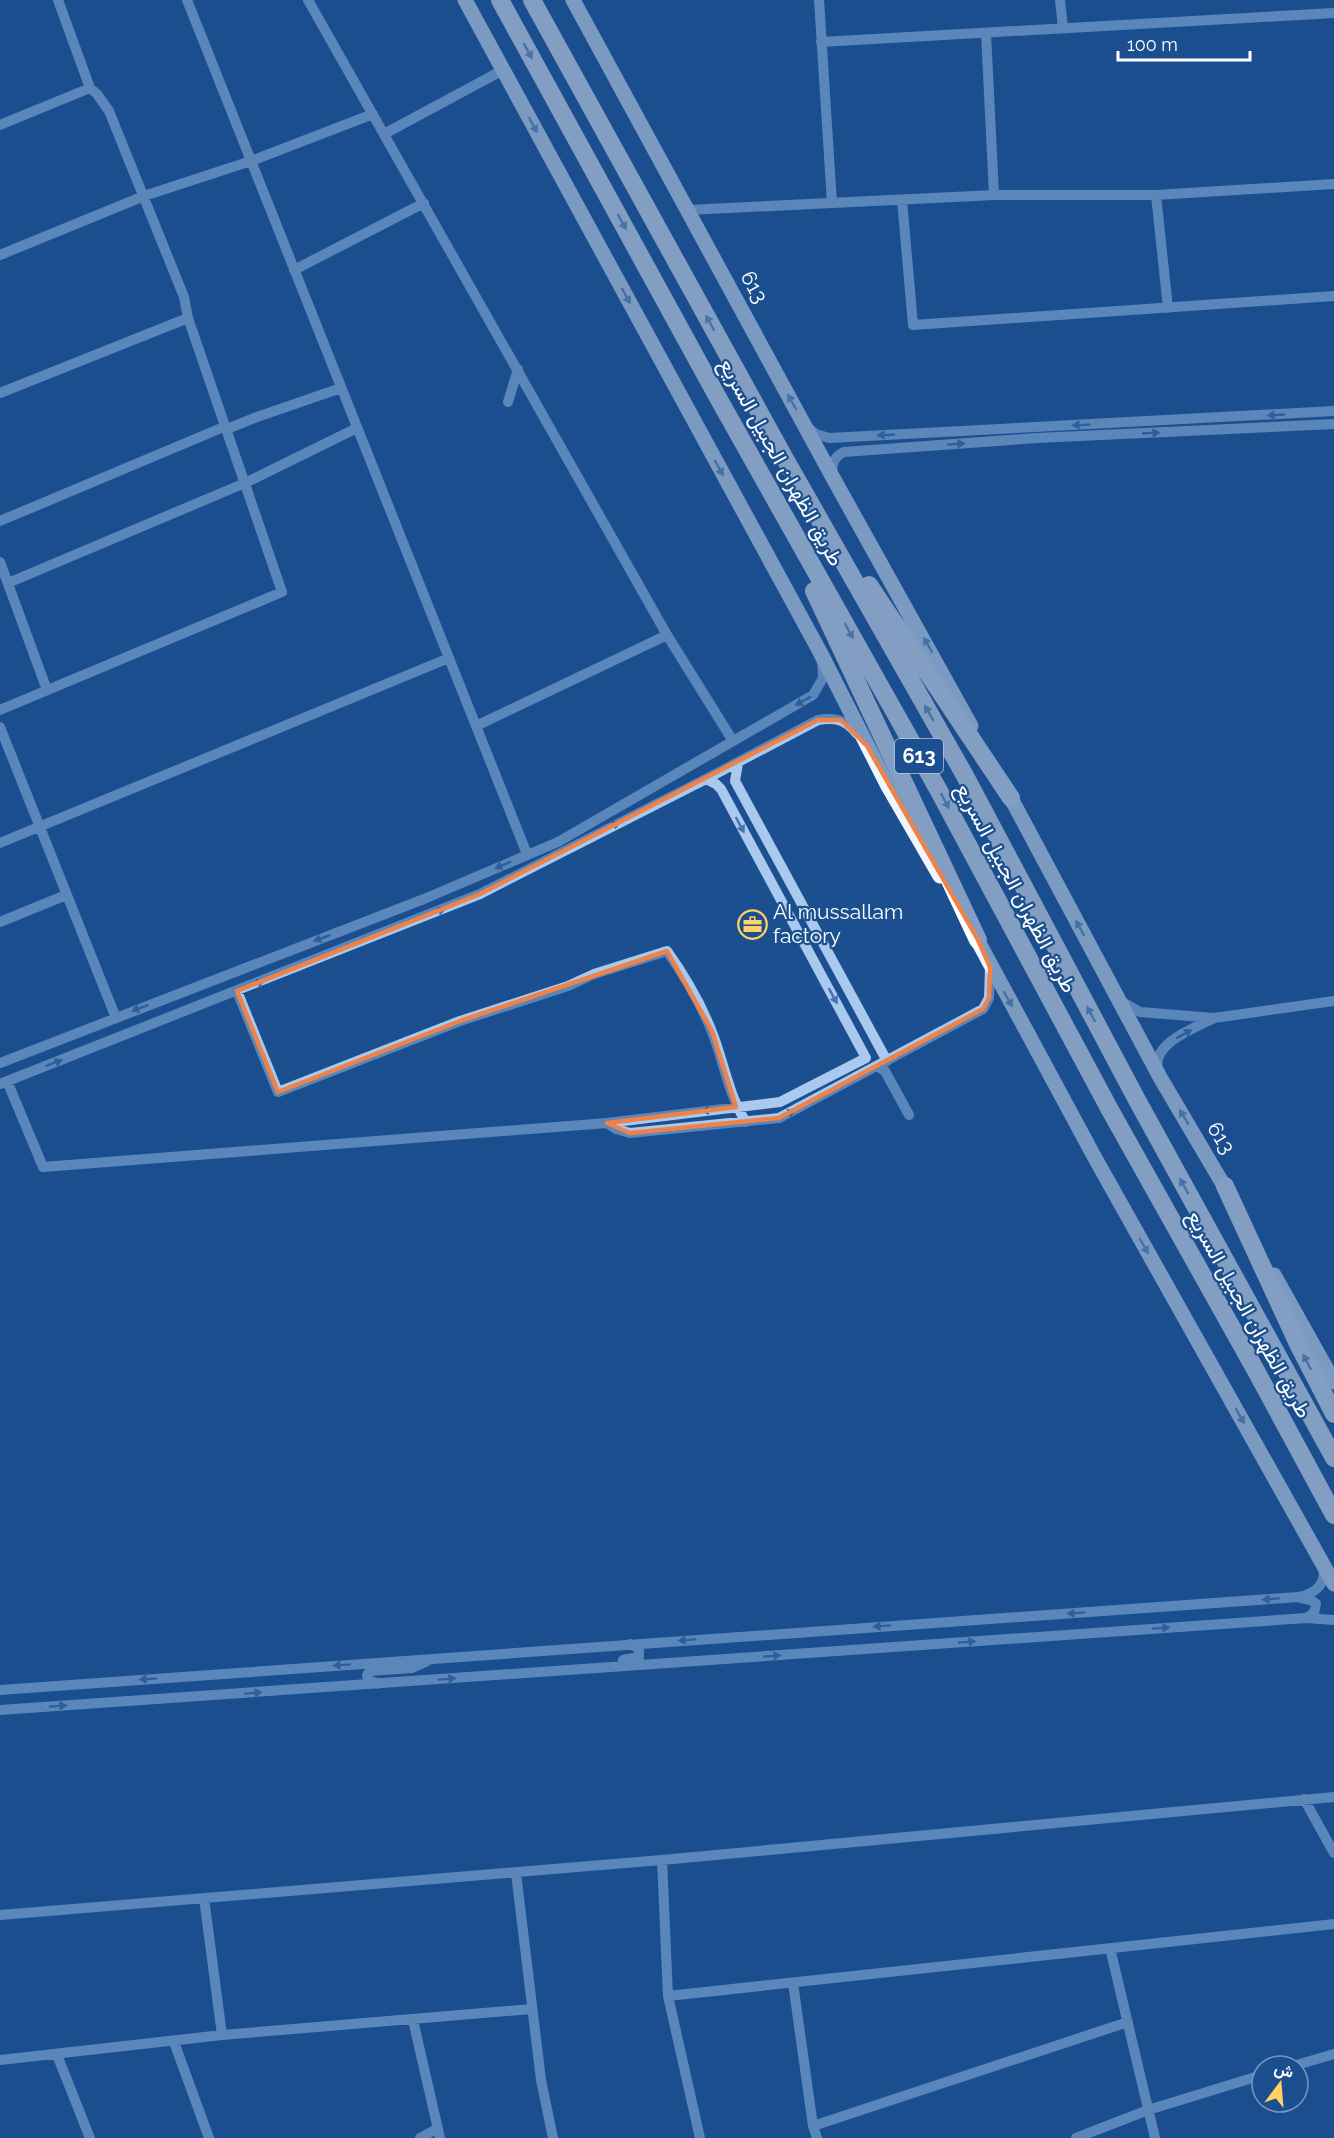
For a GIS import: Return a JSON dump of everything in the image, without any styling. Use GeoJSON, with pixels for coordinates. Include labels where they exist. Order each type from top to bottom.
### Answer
{"type":"FeatureCollection","features":[{"type":"Feature","properties":{"kind":"highway","name":"طريق الظهران الجبيل السريع"},"geometry":{"type":"LineString","coordinates":[[500,0],[717,396],[939,791],[1110,1110],[1334,1515]]}},
{"type":"Feature","properties":{"kind":"highway","name":"طريق الظهران الجبيل السريع"},"geometry":{"type":"LineString","coordinates":[[532,0],[784,457],[964,774],[1131,1089],[1334,1458]]}},
{"type":"Feature","properties":{"kind":"highway"},"geometry":{"type":"LineString","coordinates":[[543,0],[590,105]]}},
{"type":"Feature","properties":{"kind":"highway"},"geometry":{"type":"LineString","coordinates":[[717,396],[841,646],[978,940]]}},
{"type":"Feature","properties":{"kind":"highway"},"geometry":{"type":"LineString","coordinates":[[784,457],[1011,798]]}},
{"type":"Feature","properties":{"kind":"highway"},"geometry":{"type":"LineString","coordinates":[[1225,1186],[1299,1346],[1334,1414]]}},
{"type":"Feature","properties":{"kind":"main road"},"geometry":{"type":"LineString","coordinates":[[465,0],[820,652],[888,786],[978,940],[990,967],[1095,1158],[1334,1584]]}},
{"type":"Feature","properties":{"kind":"main road","name":"613"},"geometry":{"type":"LineString","coordinates":[[573,0],[832,476],[934,656],[1161,1079],[1225,1186],[1334,1382]]}},
{"type":"Feature","properties":{"kind":"street"},"geometry":{"type":"LineString","coordinates":[[0,710],[282,592],[188,318],[184,297],[109,111],[90,88],[58,0]]}},
{"type":"Feature","properties":{"kind":"street"},"geometry":{"type":"LineString","coordinates":[[187,0],[528,854]]}},
{"type":"Feature","properties":{"kind":"street"},"geometry":{"type":"LineString","coordinates":[[308,0],[667,635],[733,741]]}},
{"type":"Feature","properties":{"kind":"street"},"geometry":{"type":"LineString","coordinates":[[819,0],[832,203]]}},
{"type":"Feature","properties":{"kind":"street"},"geometry":{"type":"LineString","coordinates":[[1060,0],[1063,28]]}},
{"type":"Feature","properties":{"kind":"street"},"geometry":{"type":"LineString","coordinates":[[821,42],[1334,13]]}},
{"type":"Feature","properties":{"kind":"street"},"geometry":{"type":"LineString","coordinates":[[986,33],[994,195]]}},
{"type":"Feature","properties":{"kind":"street"},"geometry":{"type":"LineString","coordinates":[[384,134],[503,70]]}},
{"type":"Feature","properties":{"kind":"street"},"geometry":{"type":"LineString","coordinates":[[0,125],[90,88]]}},
{"type":"Feature","properties":{"kind":"street"},"geometry":{"type":"LineString","coordinates":[[0,255],[144,196],[251,161],[373,114]]}},
{"type":"Feature","properties":{"kind":"street"},"geometry":{"type":"LineString","coordinates":[[688,210],[994,195],[1156,195],[1334,184]]}},
{"type":"Feature","properties":{"kind":"street"},"geometry":{"type":"LineString","coordinates":[[1156,195],[1168,308]]}},
{"type":"Feature","properties":{"kind":"street"},"geometry":{"type":"LineString","coordinates":[[902,200],[913,325],[1334,296]]}},
{"type":"Feature","properties":{"kind":"street"},"geometry":{"type":"LineString","coordinates":[[294,270],[424,203]]}},
{"type":"Feature","properties":{"kind":"street"},"geometry":{"type":"LineString","coordinates":[[0,393],[188,318]]}},
{"type":"Feature","properties":{"kind":"street"},"geometry":{"type":"LineString","coordinates":[[508,402],[518,369]]}},
{"type":"Feature","properties":{"kind":"street"},"geometry":{"type":"LineString","coordinates":[[0,521],[226,427],[341,388]]}},
{"type":"Feature","properties":{"kind":"street"},"geometry":{"type":"LineString","coordinates":[[805,425],[816,434],[830,438],[1334,411]]}},
{"type":"Feature","properties":{"kind":"street"},"geometry":{"type":"LineString","coordinates":[[832,476],[834,460],[844,452],[1050,437],[1334,424]]}},
{"type":"Feature","properties":{"kind":"street"},"geometry":{"type":"LineString","coordinates":[[8,584],[245,483],[357,428]]}},
{"type":"Feature","properties":{"kind":"street"},"geometry":{"type":"LineString","coordinates":[[0,562],[46,690]]}},
{"type":"Feature","properties":{"kind":"street"},"geometry":{"type":"LineString","coordinates":[[476,726],[667,635]]}},
{"type":"Feature","properties":{"kind":"street"},"geometry":{"type":"LineString","coordinates":[[0,1063],[424,899],[558,842],[813,695],[823,678],[820,652]]}},
{"type":"Feature","properties":{"kind":"street"},"geometry":{"type":"LineString","coordinates":[[0,843],[449,658]]}},
{"type":"Feature","properties":{"kind":"street"},"geometry":{"type":"LineString","coordinates":[[866,1058],[780,1102],[607,1123],[43,1167],[4,1082],[237,992],[480,894],[818,720],[831,718],[841,720],[851,726],[867,746]]}},
{"type":"Feature","properties":{"kind":"street"},"geometry":{"type":"LineString","coordinates":[[0,727],[116,1018]]}},
{"type":"Feature","properties":{"kind":"street"},"geometry":{"type":"LineString","coordinates":[[738,763],[735,781],[781,866],[879,1066]]}},
{"type":"Feature","properties":{"kind":"street"},"geometry":{"type":"LineString","coordinates":[[706,779],[721,789],[866,1058],[885,1071],[909,1115]]}},
{"type":"Feature","properties":{"kind":"street"},"geometry":{"type":"LineString","coordinates":[[757,855],[781,866]]}},
{"type":"Feature","properties":{"kind":"street"},"geometry":{"type":"LineString","coordinates":[[0,922],[66,895]]}},
{"type":"Feature","properties":{"kind":"street"},"geometry":{"type":"LineString","coordinates":[[237,992],[278,1092],[460,1022],[568,986],[594,974],[667,951],[679,967],[712,1031],[736,1107],[746,1122]]}},
{"type":"Feature","properties":{"kind":"street"},"geometry":{"type":"LineString","coordinates":[[607,1123],[616,1129],[630,1132],[779,1118],[982,1009],[989,998],[990,967]]}},
{"type":"Feature","properties":{"kind":"street"},"geometry":{"type":"LineString","coordinates":[[1115,995],[1124,1004],[1140,1012],[1214,1018],[1334,1002]]}},
{"type":"Feature","properties":{"kind":"street"},"geometry":{"type":"LineString","coordinates":[[1161,1079],[1157,1058],[1165,1045],[1214,1018]]}},
{"type":"Feature","properties":{"kind":"street"},"geometry":{"type":"LineString","coordinates":[[0,1690],[1298,1597],[1308,1596],[1324,1580],[1321,1561]]}},
{"type":"Feature","properties":{"kind":"street"},"geometry":{"type":"LineString","coordinates":[[1298,1597],[1316,1604],[1314,1613],[1306,1618]]}},
{"type":"Feature","properties":{"kind":"street"},"geometry":{"type":"LineString","coordinates":[[0,1710],[1306,1618],[1334,1620]]}},
{"type":"Feature","properties":{"kind":"street"},"geometry":{"type":"LineString","coordinates":[[567,1671],[605,1661],[636,1659],[640,1654],[639,1649],[630,1644]]}},
{"type":"Feature","properties":{"kind":"street"},"geometry":{"type":"LineString","coordinates":[[379,1684],[368,1680],[367,1675],[370,1671],[412,1668],[437,1658]]}},
{"type":"Feature","properties":{"kind":"street"},"geometry":{"type":"LineString","coordinates":[[0,1915],[516,1873],[1334,1797]]}},
{"type":"Feature","properties":{"kind":"street"},"geometry":{"type":"LineString","coordinates":[[1304,1799],[1334,1853]]}},
{"type":"Feature","properties":{"kind":"street"},"geometry":{"type":"LineString","coordinates":[[662,1860],[668,1996],[700,2138]]}},
{"type":"Feature","properties":{"kind":"street"},"geometry":{"type":"LineString","coordinates":[[516,1873],[541,2080],[553,2138]]}},
{"type":"Feature","properties":{"kind":"street"},"geometry":{"type":"LineString","coordinates":[[204,1898],[222,2036]]}},
{"type":"Feature","properties":{"kind":"street"},"geometry":{"type":"LineString","coordinates":[[668,1996],[1334,1924]]}},
{"type":"Feature","properties":{"kind":"street"},"geometry":{"type":"LineString","coordinates":[[1110,1948],[1155,2138]]}},
{"type":"Feature","properties":{"kind":"street"},"geometry":{"type":"LineString","coordinates":[[793,1983],[813,2126],[817,2138]]}},
{"type":"Feature","properties":{"kind":"street"},"geometry":{"type":"LineString","coordinates":[[0,2060],[222,2036],[532,2009]]}},
{"type":"Feature","properties":{"kind":"street"},"geometry":{"type":"LineString","coordinates":[[413,2020],[439,2133],[420,2138]]}},
{"type":"Feature","properties":{"kind":"street"},"geometry":{"type":"LineString","coordinates":[[813,2126],[1128,2022]]}},
{"type":"Feature","properties":{"kind":"street"},"geometry":{"type":"LineString","coordinates":[[174,2042],[209,2138]]}},
{"type":"Feature","properties":{"kind":"street"},"geometry":{"type":"LineString","coordinates":[[1310,2061],[1334,2054]]}},
{"type":"Feature","properties":{"kind":"street"},"geometry":{"type":"LineString","coordinates":[[57,2055],[90,2138]]}},
{"type":"Feature","properties":{"kind":"street"},"geometry":{"type":"LineString","coordinates":[[1076,2138],[1148,2110],[1250,2079]]}},
{"type":"Feature","properties":{"kind":"highlighted area"},"geometry":{"type":"Polygon","coordinates":[[[818,720],[841,720],[867,746],[978,940],[990,967],[989,998],[983,1009],[779,1118],[630,1133],[607,1123],[736,1107],[712,1031],[667,951],[460,1021],[278,1092],[237,991],[480,894],[818,720]]]}},
{"type":"Feature","properties":{"kind":"place","name":"Al mussallam factory"},"geometry":{"type":"Point","coordinates":[752,924]}}]}
